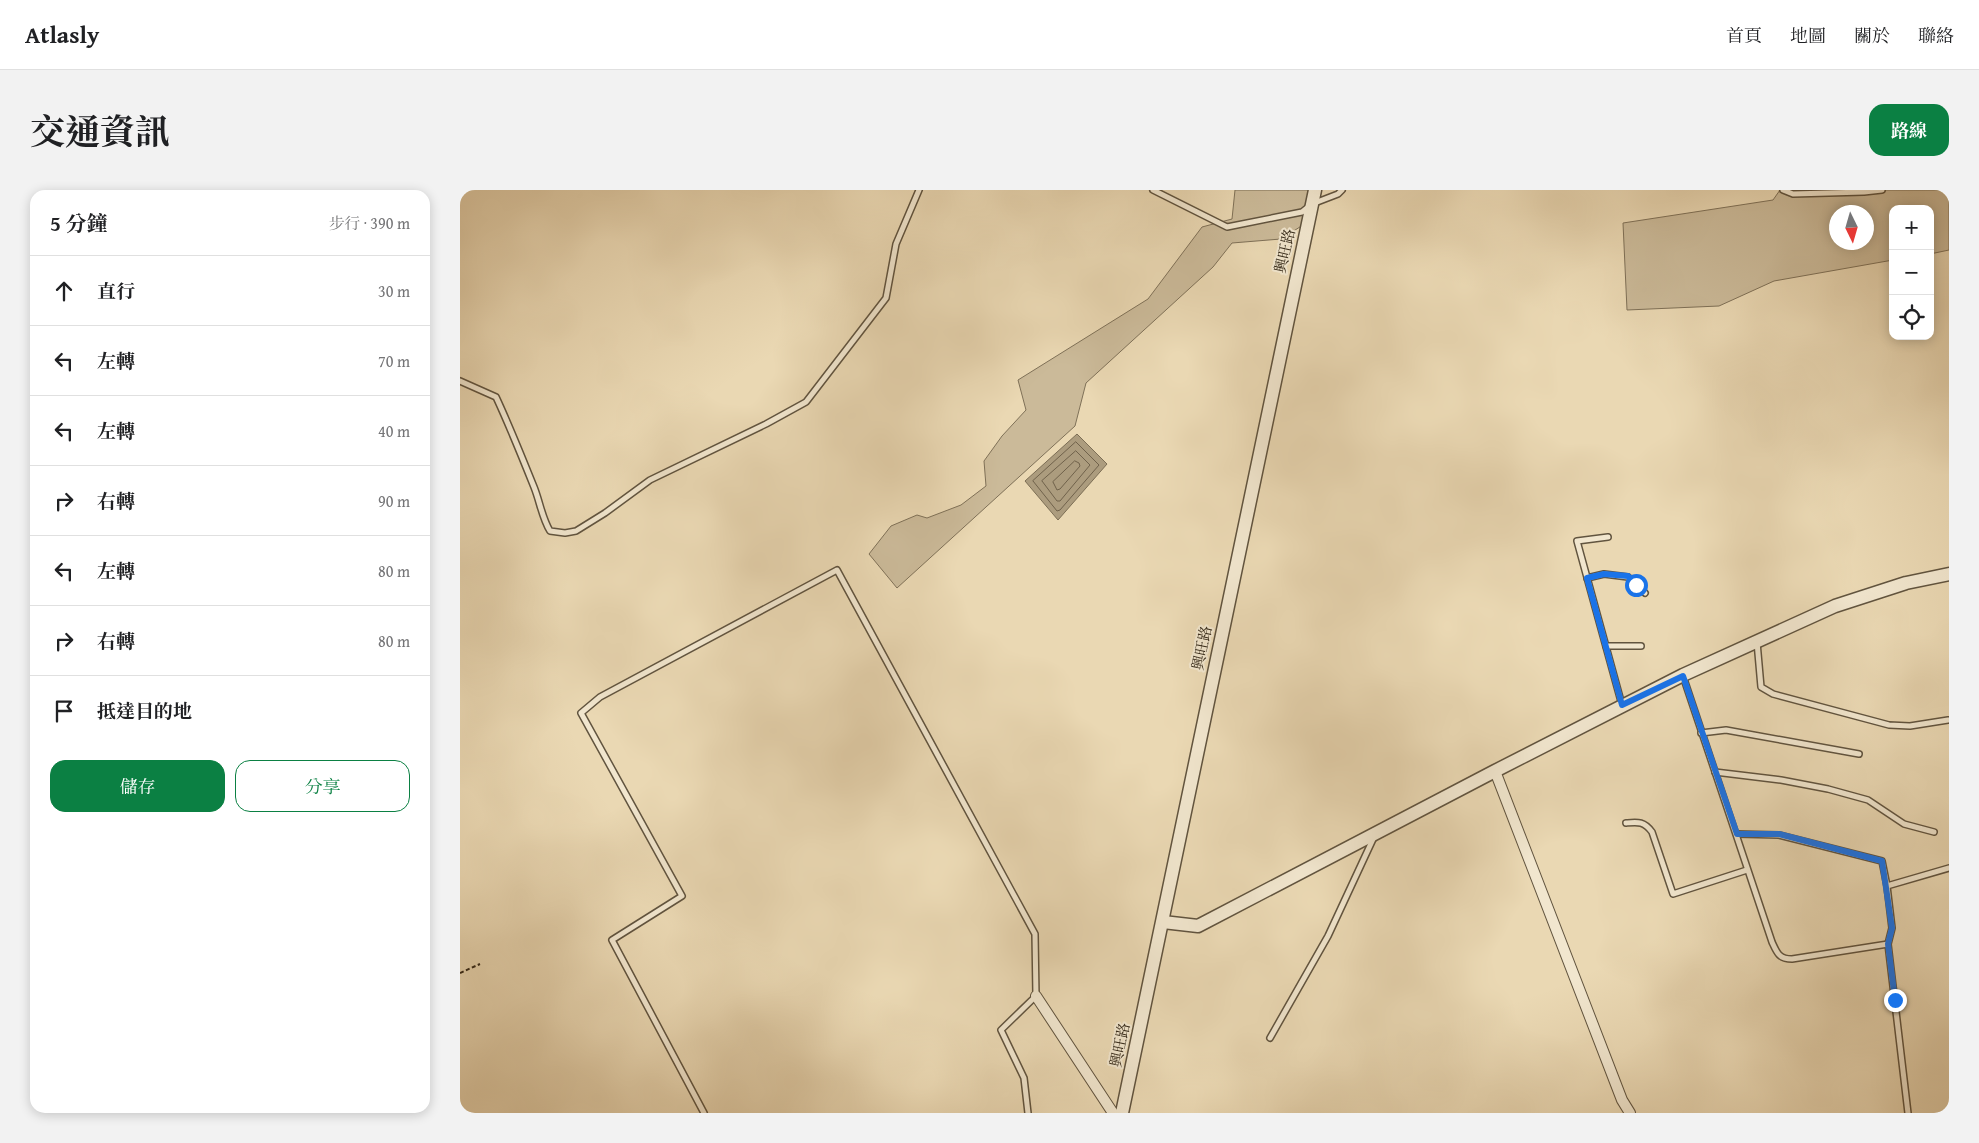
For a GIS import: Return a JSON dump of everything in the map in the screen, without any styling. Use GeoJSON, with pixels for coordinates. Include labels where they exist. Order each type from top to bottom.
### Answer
{"type":"FeatureCollection","features":[{"type":"Feature","properties":{"kind":"street","name":"興旺路"},"geometry":{"type":"LineString","coordinates":[[1122,1113],[1315,190]]}},
{"type":"Feature","properties":{"kind":"street"},"geometry":{"type":"LineString","coordinates":[[1163,922],[1198,926],[1495,770],[1683,676],[1835,606],[1906,583],[1949,574]]}},
{"type":"Feature","properties":{"kind":"street"},"geometry":{"type":"LineString","coordinates":[[1495,770],[1622,1100],[1630,1113]]}},
{"type":"Feature","properties":{"kind":"street"},"geometry":{"type":"LineString","coordinates":[[1036,996],[1113,1113]]}},
{"type":"Feature","properties":{"kind":"lane"},"geometry":{"type":"LineString","coordinates":[[460,381],[496,397],[516,440],[539,500],[546,525],[550,531],[565,533],[576,531],[650,480],[766,424],[806,402],[886,298],[896,244],[919,190]]}},
{"type":"Feature","properties":{"kind":"lane"},"geometry":{"type":"LineString","coordinates":[[1153,190],[1155,193],[1227,227],[1302,212],[1312,204],[1338,194],[1342,190]]}},
{"type":"Feature","properties":{"kind":"lane"},"geometry":{"type":"LineString","coordinates":[[1783,190],[1793,194],[1882,190]]}},
{"type":"Feature","properties":{"kind":"lane"},"geometry":{"type":"LineString","coordinates":[[1608,536],[1577,541],[1622,705]]}},
{"type":"Feature","properties":{"kind":"lane"},"geometry":{"type":"LineString","coordinates":[[704,1113],[612,940],[682,896],[581,713],[600,697],[837,570],[1035,934],[1036,996],[1001,1030],[1024,1078],[1028,1113]]}},
{"type":"Feature","properties":{"kind":"lane"},"geometry":{"type":"LineString","coordinates":[[1587,578],[1604,574],[1628,576],[1645,593]]}},
{"type":"Feature","properties":{"kind":"lane"},"geometry":{"type":"LineString","coordinates":[[1757,642],[1761,687],[1773,694],[1889,725],[1910,726],[1948,720]]}},
{"type":"Feature","properties":{"kind":"lane"},"geometry":{"type":"LineString","coordinates":[[1606,646],[1641,646]]}},
{"type":"Feature","properties":{"kind":"lane"},"geometry":{"type":"LineString","coordinates":[[1683,676],[1737,834],[1747,870],[1778,955],[1784,959],[1792,959],[1888,944]]}},
{"type":"Feature","properties":{"kind":"lane"},"geometry":{"type":"LineString","coordinates":[[1701,733],[1726,730],[1859,754]]}},
{"type":"Feature","properties":{"kind":"lane"},"geometry":{"type":"LineString","coordinates":[[1715,772],[1781,780],[1828,789],[1868,800],[1904,824],[1934,832]]}},
{"type":"Feature","properties":{"kind":"lane"},"geometry":{"type":"LineString","coordinates":[[1626,823],[1639,822],[1647,825],[1652,832],[1673,894],[1747,870]]}},
{"type":"Feature","properties":{"kind":"lane"},"geometry":{"type":"LineString","coordinates":[[1270,1038],[1328,936],[1376,832]]}},
{"type":"Feature","properties":{"kind":"lane"},"geometry":{"type":"LineString","coordinates":[[1737,834],[1779,834],[1882,861],[1892,928],[1888,944],[1908,1113]]}},
{"type":"Feature","properties":{"kind":"lane"},"geometry":{"type":"LineString","coordinates":[[1887,886],[1949,868]]}},
{"type":"Feature","properties":{"kind":"path"},"geometry":{"type":"LineString","coordinates":[[460,973],[480,964]]}},
{"type":"Feature","properties":{"kind":"shaded area"},"geometry":{"type":"Polygon","coordinates":[[[1235,190],[1314,190],[1303,225],[1281,239],[1232,243],[1213,267],[1086,383],[1075,426],[897,588],[869,554],[891,526],[917,515],[927,518],[961,505],[986,486],[984,461],[1002,436],[1026,410],[1018,380],[1148,299],[1202,227],[1232,219],[1235,190]]]}},
{"type":"Feature","properties":{"kind":"shaded area"},"geometry":{"type":"Polygon","coordinates":[[[1780,190],[1949,190],[1949,250],[1934,253],[1934,205],[1889,205],[1889,261],[1774,281],[1719,306],[1627,310],[1623,223],[1773,200],[1780,190]]]}},
{"type":"Feature","properties":{"kind":"water"},"geometry":{"type":"Polygon","coordinates":[[[1077,434],[1107,464],[1058,520],[1025,481],[1077,434]]]}},
{"type":"Feature","properties":{"kind":"route"},"geometry":{"type":"LineString","coordinates":[[1636,585],[1628,576],[1604,574],[1587,578],[1622,705],[1683,676],[1737,834],[1779,834],[1882,861],[1892,928],[1888,944],[1895,1000]]}}]}
